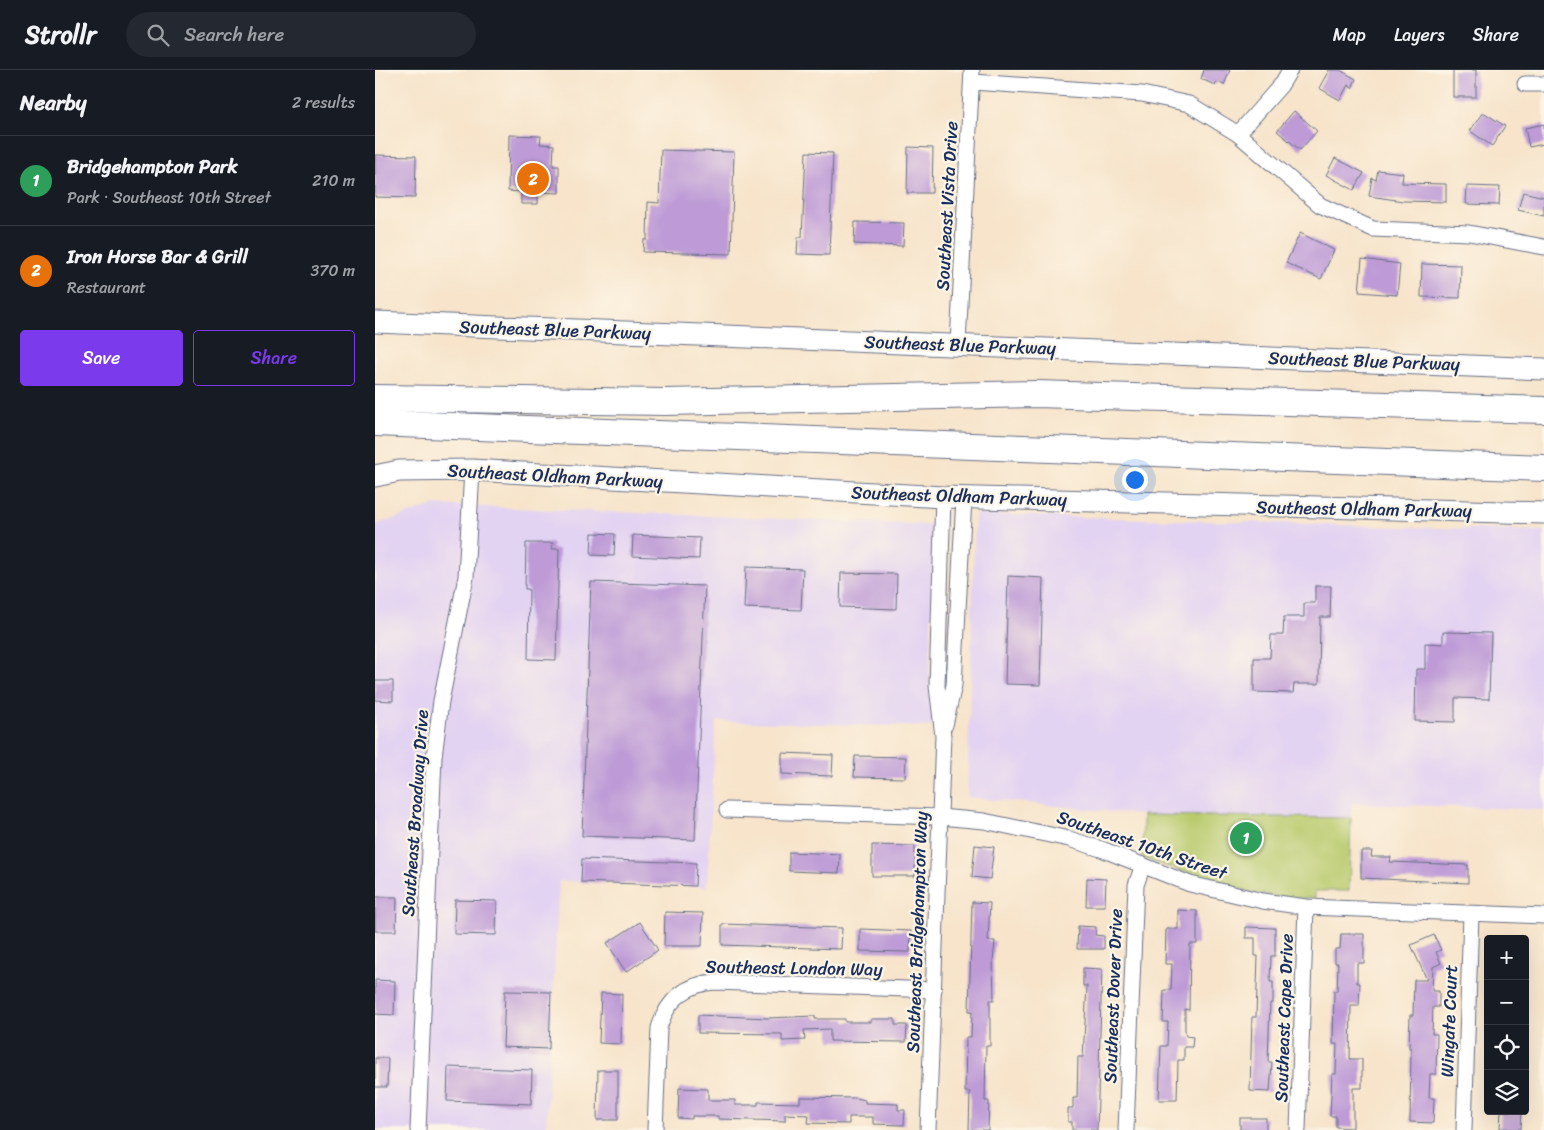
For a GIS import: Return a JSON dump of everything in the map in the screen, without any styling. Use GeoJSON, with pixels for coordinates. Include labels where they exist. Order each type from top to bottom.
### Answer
{"type":"FeatureCollection","features":[{"type":"Feature","properties":{"kind":"highway"},"geometry":{"type":"LineString","coordinates":[[375,398],[665,402],[1037,394],[1544,410]]}},
{"type":"Feature","properties":{"kind":"highway"},"geometry":{"type":"LineString","coordinates":[[375,423],[1544,468]]}},
{"type":"Feature","properties":{"kind":"street"},"geometry":{"type":"LineString","coordinates":[[1238,134],[1281,85],[1290,70]]}},
{"type":"Feature","properties":{"kind":"street"},"geometry":{"type":"LineString","coordinates":[[972,76],[1143,94],[1189,104],[1238,134],[1320,205],[1373,229],[1469,233],[1544,247]]}},
{"type":"Feature","properties":{"kind":"street","name":"Southeast Vista Drive"},"geometry":{"type":"LineString","coordinates":[[958,344],[972,76]]}},
{"type":"Feature","properties":{"kind":"street"},"geometry":{"type":"LineString","coordinates":[[1525,84],[1544,84]]}},
{"type":"Feature","properties":{"kind":"street","name":"Southeast Blue Parkway"},"geometry":{"type":"LineString","coordinates":[[375,322],[1544,369]]}},
{"type":"Feature","properties":{"kind":"street","name":"Southeast Oldham Parkway"},"geometry":{"type":"LineString","coordinates":[[375,476],[399,471],[472,470],[943,498],[1544,513]]}},
{"type":"Feature","properties":{"kind":"street","name":"Southeast Broadway Drive"},"geometry":{"type":"LineString","coordinates":[[418,1130],[434,757],[441,701],[466,577],[472,470]]}},
{"type":"Feature","properties":{"kind":"street","name":"Southeast Bridgehampton Way"},"geometry":{"type":"LineString","coordinates":[[928,1130],[943,736],[937,686],[943,498]]}},
{"type":"Feature","properties":{"kind":"street","name":"Southeast Bridgehampton Way"},"geometry":{"type":"LineString","coordinates":[[943,736],[954,685],[963,498]]}},
{"type":"Feature","properties":{"kind":"street","name":"Southeast 10th Street"},"geometry":{"type":"LineString","coordinates":[[727,810],[940,817],[984,821],[1041,831],[1104,850],[1191,884],[1226,894],[1306,907],[1544,916]]}},
{"type":"Feature","properties":{"kind":"street","name":"Southeast Dover Drive"},"geometry":{"type":"LineString","coordinates":[[1126,1130],[1136,884],[1143,865]]}},
{"type":"Feature","properties":{"kind":"street","name":"Southeast Cape Drive"},"geometry":{"type":"LineString","coordinates":[[1299,1130],[1306,907]]}},
{"type":"Feature","properties":{"kind":"street","name":"Wingate Court"},"geometry":{"type":"LineString","coordinates":[[1464,1130],[1471,914]]}},
{"type":"Feature","properties":{"kind":"street","name":"Southeast London Way"},"geometry":{"type":"LineString","coordinates":[[655,1130],[659,1028],[663,1014],[673,999],[687,989],[702,983],[715,982],[934,990]]}},
{"type":"Feature","properties":{"kind":"shaded area"},"geometry":{"type":"Polygon","coordinates":[[[435,505],[934,525],[929,687],[935,727],[716,721],[707,887],[559,881],[546,1130],[375,1130],[375,525],[435,505]]]}},
{"type":"Feature","properties":{"kind":"shaded area"},"geometry":{"type":"Polygon","coordinates":[[[975,514],[1544,531],[1544,810],[1352,803],[1351,818],[1143,815],[967,797],[975,514]]]}},
{"type":"Feature","properties":{"kind":"green space"},"geometry":{"type":"Polygon","coordinates":[[[1143,815],[1351,818],[1349,891],[1315,891],[1315,898],[1270,896],[1227,886],[1142,858],[1143,815]]]}},
{"type":"Feature","properties":{"kind":"building"},"geometry":{"type":"Polygon","coordinates":[[[1204,70],[1230,70],[1224,85],[1217,82],[1215,85],[1201,79],[1204,70]]]}},
{"type":"Feature","properties":{"kind":"building"},"geometry":{"type":"Polygon","coordinates":[[[1329,70],[1340,70],[1356,79],[1352,88],[1348,85],[1340,100],[1319,88],[1329,70]]]}},
{"type":"Feature","properties":{"kind":"building"},"geometry":{"type":"Polygon","coordinates":[[[1453,70],[1476,70],[1476,97],[1453,97],[1453,70]]]}},
{"type":"Feature","properties":{"kind":"building"},"geometry":{"type":"Polygon","coordinates":[[[1294,111],[1317,131],[1300,150],[1277,131],[1294,111]]]}},
{"type":"Feature","properties":{"kind":"building"},"geometry":{"type":"Polygon","coordinates":[[[1483,112],[1505,126],[1492,146],[1470,131],[1483,112]]]}},
{"type":"Feature","properties":{"kind":"building"},"geometry":{"type":"Polygon","coordinates":[[[1544,124],[1544,144],[1529,147],[1525,128],[1544,124]]]}},
{"type":"Feature","properties":{"kind":"building"},"geometry":{"type":"Polygon","coordinates":[[[509,135],[541,136],[540,144],[554,145],[553,166],[559,166],[559,193],[538,192],[538,204],[521,204],[521,192],[508,191],[509,135]]]}},
{"type":"Feature","properties":{"kind":"building"},"geometry":{"type":"Polygon","coordinates":[[[908,147],[933,148],[932,193],[907,193],[908,147]]]}},
{"type":"Feature","properties":{"kind":"building"},"geometry":{"type":"Polygon","coordinates":[[[661,150],[734,152],[731,254],[643,252],[644,240],[647,240],[648,202],[659,203],[661,150]]]}},
{"type":"Feature","properties":{"kind":"building"},"geometry":{"type":"Polygon","coordinates":[[[806,152],[833,153],[829,255],[797,254],[798,237],[802,237],[806,152]]]}},
{"type":"Feature","properties":{"kind":"building"},"geometry":{"type":"Polygon","coordinates":[[[375,155],[416,156],[415,198],[375,197],[375,155]]]}},
{"type":"Feature","properties":{"kind":"building"},"geometry":{"type":"Polygon","coordinates":[[[1335,158],[1364,173],[1354,190],[1326,175],[1335,158]]]}},
{"type":"Feature","properties":{"kind":"building"},"geometry":{"type":"Polygon","coordinates":[[[1378,170],[1403,173],[1402,183],[1446,184],[1446,202],[1403,201],[1369,196],[1372,178],[1376,180],[1378,170]]]}},
{"type":"Feature","properties":{"kind":"building"},"geometry":{"type":"Polygon","coordinates":[[[1467,186],[1500,187],[1499,205],[1466,204],[1467,186]]]}},
{"type":"Feature","properties":{"kind":"building"},"geometry":{"type":"Polygon","coordinates":[[[1523,192],[1544,197],[1544,216],[1518,210],[1523,192]]]}},
{"type":"Feature","properties":{"kind":"building"},"geometry":{"type":"Polygon","coordinates":[[[855,222],[904,223],[903,246],[854,244],[855,222]]]}},
{"type":"Feature","properties":{"kind":"building"},"geometry":{"type":"Polygon","coordinates":[[[1300,233],[1334,250],[1321,279],[1286,263],[1300,233]]]}},
{"type":"Feature","properties":{"kind":"building"},"geometry":{"type":"Polygon","coordinates":[[[1362,259],[1400,264],[1397,295],[1359,292],[1362,259]]]}},
{"type":"Feature","properties":{"kind":"building"},"geometry":{"type":"Polygon","coordinates":[[[1422,264],[1461,265],[1460,298],[1421,297],[1422,264]]]}},
{"type":"Feature","properties":{"kind":"building"},"geometry":{"type":"Polygon","coordinates":[[[592,533],[615,534],[614,556],[591,555],[592,533]]]}},
{"type":"Feature","properties":{"kind":"building"},"geometry":{"type":"Polygon","coordinates":[[[633,535],[700,538],[699,559],[632,556],[633,535]]]}},
{"type":"Feature","properties":{"kind":"building"},"geometry":{"type":"Polygon","coordinates":[[[526,543],[553,543],[552,549],[559,549],[556,660],[528,659],[529,589],[525,589],[526,543]]]}},
{"type":"Feature","properties":{"kind":"building"},"geometry":{"type":"Polygon","coordinates":[[[746,567],[803,569],[801,610],[744,608],[746,567]]]}},
{"type":"Feature","properties":{"kind":"building"},"geometry":{"type":"Polygon","coordinates":[[[841,573],[897,574],[896,609],[840,607],[841,573]]]}},
{"type":"Feature","properties":{"kind":"building"},"geometry":{"type":"Polygon","coordinates":[[[1008,576],[1043,578],[1040,685],[1005,684],[1008,576]]]}},
{"type":"Feature","properties":{"kind":"building"},"geometry":{"type":"Polygon","coordinates":[[[591,582],[705,586],[695,840],[582,836],[591,582]]]}},
{"type":"Feature","properties":{"kind":"building"},"geometry":{"type":"Polygon","coordinates":[[[1315,586],[1331,586],[1330,617],[1320,617],[1319,684],[1294,684],[1293,693],[1254,692],[1254,658],[1270,658],[1271,635],[1283,635],[1284,617],[1304,617],[1304,603],[1315,603],[1315,586]]]}},
{"type":"Feature","properties":{"kind":"building"},"geometry":{"type":"Polygon","coordinates":[[[1443,632],[1491,633],[1489,699],[1455,698],[1455,722],[1415,721],[1416,669],[1425,669],[1425,643],[1443,644],[1443,632]]]}},
{"type":"Feature","properties":{"kind":"building"},"geometry":{"type":"Polygon","coordinates":[[[375,681],[393,681],[393,701],[375,700],[375,681]]]}},
{"type":"Feature","properties":{"kind":"building"},"geometry":{"type":"Polygon","coordinates":[[[782,753],[833,755],[832,776],[782,774],[782,753]]]}},
{"type":"Feature","properties":{"kind":"building"},"geometry":{"type":"Polygon","coordinates":[[[855,756],[906,757],[905,778],[854,777],[855,756]]]}},
{"type":"Feature","properties":{"kind":"building"},"geometry":{"type":"Polygon","coordinates":[[[872,845],[915,846],[915,876],[872,876],[872,845]]]}},
{"type":"Feature","properties":{"kind":"building"},"geometry":{"type":"Polygon","coordinates":[[[975,845],[994,847],[990,879],[972,877],[975,845]]]}},
{"type":"Feature","properties":{"kind":"building"},"geometry":{"type":"Polygon","coordinates":[[[1361,851],[1372,851],[1371,857],[1391,857],[1390,862],[1468,865],[1468,883],[1361,878],[1361,851]]]}},
{"type":"Feature","properties":{"kind":"building"},"geometry":{"type":"Polygon","coordinates":[[[789,852],[840,854],[839,873],[789,871],[789,852]]]}},
{"type":"Feature","properties":{"kind":"building"},"geometry":{"type":"Polygon","coordinates":[[[582,859],[696,863],[695,886],[581,882],[582,859]]]}},
{"type":"Feature","properties":{"kind":"building"},"geometry":{"type":"Polygon","coordinates":[[[1087,878],[1106,879],[1105,906],[1086,906],[1087,878]]]}},
{"type":"Feature","properties":{"kind":"building"},"geometry":{"type":"Polygon","coordinates":[[[375,897],[397,897],[396,931],[375,931],[375,897]]]}},
{"type":"Feature","properties":{"kind":"building"},"geometry":{"type":"Polygon","coordinates":[[[455,900],[497,901],[496,935],[454,934],[455,900]]]}},
{"type":"Feature","properties":{"kind":"building"},"geometry":{"type":"Polygon","coordinates":[[[972,902],[990,903],[988,941],[995,941],[993,961],[994,1000],[990,1000],[990,1046],[986,1046],[985,1101],[989,1101],[988,1130],[969,1130],[970,1092],[965,1092],[966,1037],[971,1037],[972,1011],[969,1011],[972,902]]]}},
{"type":"Feature","properties":{"kind":"building"},"geometry":{"type":"Polygon","coordinates":[[[1178,910],[1197,911],[1197,944],[1190,944],[1189,1010],[1185,1009],[1186,1036],[1193,1037],[1192,1047],[1184,1047],[1184,1060],[1178,1060],[1177,1100],[1159,1100],[1161,1046],[1167,1046],[1168,1022],[1163,1022],[1164,990],[1171,990],[1172,964],[1165,964],[1166,929],[1178,929],[1178,910]]]}},
{"type":"Feature","properties":{"kind":"building"},"geometry":{"type":"Polygon","coordinates":[[[665,912],[703,913],[702,946],[664,946],[665,912]]]}},
{"type":"Feature","properties":{"kind":"building"},"geometry":{"type":"Polygon","coordinates":[[[640,922],[658,950],[626,972],[607,943],[640,922]]]}},
{"type":"Feature","properties":{"kind":"building"},"geometry":{"type":"Polygon","coordinates":[[[722,924],[842,928],[841,949],[722,945],[722,924]]]}},
{"type":"Feature","properties":{"kind":"building"},"geometry":{"type":"Polygon","coordinates":[[[1078,926],[1096,927],[1095,935],[1104,936],[1104,949],[1077,949],[1078,926]]]}},
{"type":"Feature","properties":{"kind":"building"},"geometry":{"type":"Polygon","coordinates":[[[1246,927],[1275,928],[1275,956],[1271,956],[1270,982],[1273,982],[1273,1003],[1270,1003],[1268,1062],[1272,1062],[1270,1092],[1250,1091],[1252,1017],[1256,1017],[1258,956],[1255,956],[1255,938],[1246,938],[1246,927]]]}},
{"type":"Feature","properties":{"kind":"building"},"geometry":{"type":"Polygon","coordinates":[[[860,929],[911,931],[910,952],[860,951],[860,929]]]}},
{"type":"Feature","properties":{"kind":"building"},"geometry":{"type":"Polygon","coordinates":[[[1341,934],[1364,934],[1364,963],[1357,963],[1357,983],[1360,983],[1359,1006],[1351,1006],[1350,1059],[1362,1059],[1362,1088],[1353,1088],[1353,1128],[1336,1127],[1336,1116],[1330,1116],[1332,1074],[1336,1074],[1337,1044],[1333,1044],[1334,991],[1337,991],[1338,963],[1335,963],[1335,949],[1340,949],[1341,934]]]}},
{"type":"Feature","properties":{"kind":"building"},"geometry":{"type":"Polygon","coordinates":[[[1434,935],[1441,950],[1436,952],[1441,963],[1433,967],[1432,991],[1439,991],[1439,1007],[1433,1007],[1432,1034],[1437,1034],[1436,1074],[1430,1074],[1429,1098],[1434,1098],[1433,1123],[1410,1122],[1411,1048],[1409,1048],[1410,1015],[1413,1015],[1414,980],[1427,980],[1411,945],[1434,935]]]}},
{"type":"Feature","properties":{"kind":"building"},"geometry":{"type":"Polygon","coordinates":[[[1083,968],[1102,969],[1097,1130],[1072,1130],[1072,1122],[1068,1122],[1068,1108],[1073,1108],[1073,1098],[1077,1098],[1078,1057],[1083,1057],[1087,986],[1083,986],[1083,968]]]}},
{"type":"Feature","properties":{"kind":"building"},"geometry":{"type":"Polygon","coordinates":[[[375,980],[395,981],[394,1015],[375,1014],[375,980]]]}},
{"type":"Feature","properties":{"kind":"building"},"geometry":{"type":"Polygon","coordinates":[[[505,991],[551,992],[549,1049],[503,1047],[505,991]]]}},
{"type":"Feature","properties":{"kind":"building"},"geometry":{"type":"Polygon","coordinates":[[[601,993],[622,994],[621,1044],[599,1043],[601,993]]]}},
{"type":"Feature","properties":{"kind":"building"},"geometry":{"type":"Polygon","coordinates":[[[698,1015],[768,1018],[815,1016],[815,1019],[845,1019],[845,1022],[871,1022],[871,1019],[895,1019],[895,1025],[907,1025],[906,1042],[830,1041],[830,1029],[804,1030],[805,1040],[782,1041],[782,1034],[698,1033],[698,1015]]]}},
{"type":"Feature","properties":{"kind":"building"},"geometry":{"type":"Polygon","coordinates":[[[375,1058],[388,1058],[387,1087],[375,1087],[375,1058]]]}},
{"type":"Feature","properties":{"kind":"building"},"geometry":{"type":"Polygon","coordinates":[[[448,1067],[532,1070],[531,1104],[447,1101],[448,1067]]]}},
{"type":"Feature","properties":{"kind":"building"},"geometry":{"type":"Polygon","coordinates":[[[598,1070],[618,1070],[618,1120],[597,1120],[598,1070]]]}},
{"type":"Feature","properties":{"kind":"building"},"geometry":{"type":"Polygon","coordinates":[[[679,1088],[708,1089],[708,1100],[735,1100],[735,1105],[758,1105],[758,1102],[800,1103],[800,1097],[856,1098],[865,1100],[865,1103],[898,1104],[898,1110],[905,1110],[904,1125],[873,1124],[873,1117],[849,1117],[849,1124],[808,1123],[809,1115],[785,1114],[785,1121],[718,1119],[718,1116],[692,1116],[692,1119],[678,1118],[679,1088]]]}},
{"type":"Feature","properties":{"kind":"building"},"geometry":{"type":"Polygon","coordinates":[[[1501,1115],[1522,1115],[1521,1129],[1500,1128],[1501,1115]]]}},
{"type":"Feature","properties":{"kind":"building"},"geometry":{"type":"Polygon","coordinates":[[[1240,1118],[1266,1118],[1266,1130],[1240,1130],[1240,1118]]]}},
{"type":"Feature","properties":{"kind":"place","name":"Iron Horse Bar & Grill"},"geometry":{"type":"Point","coordinates":[533,179]}},
{"type":"Feature","properties":{"kind":"place","name":"Bridgehampton Park"},"geometry":{"type":"Point","coordinates":[1246,838]}}]}
